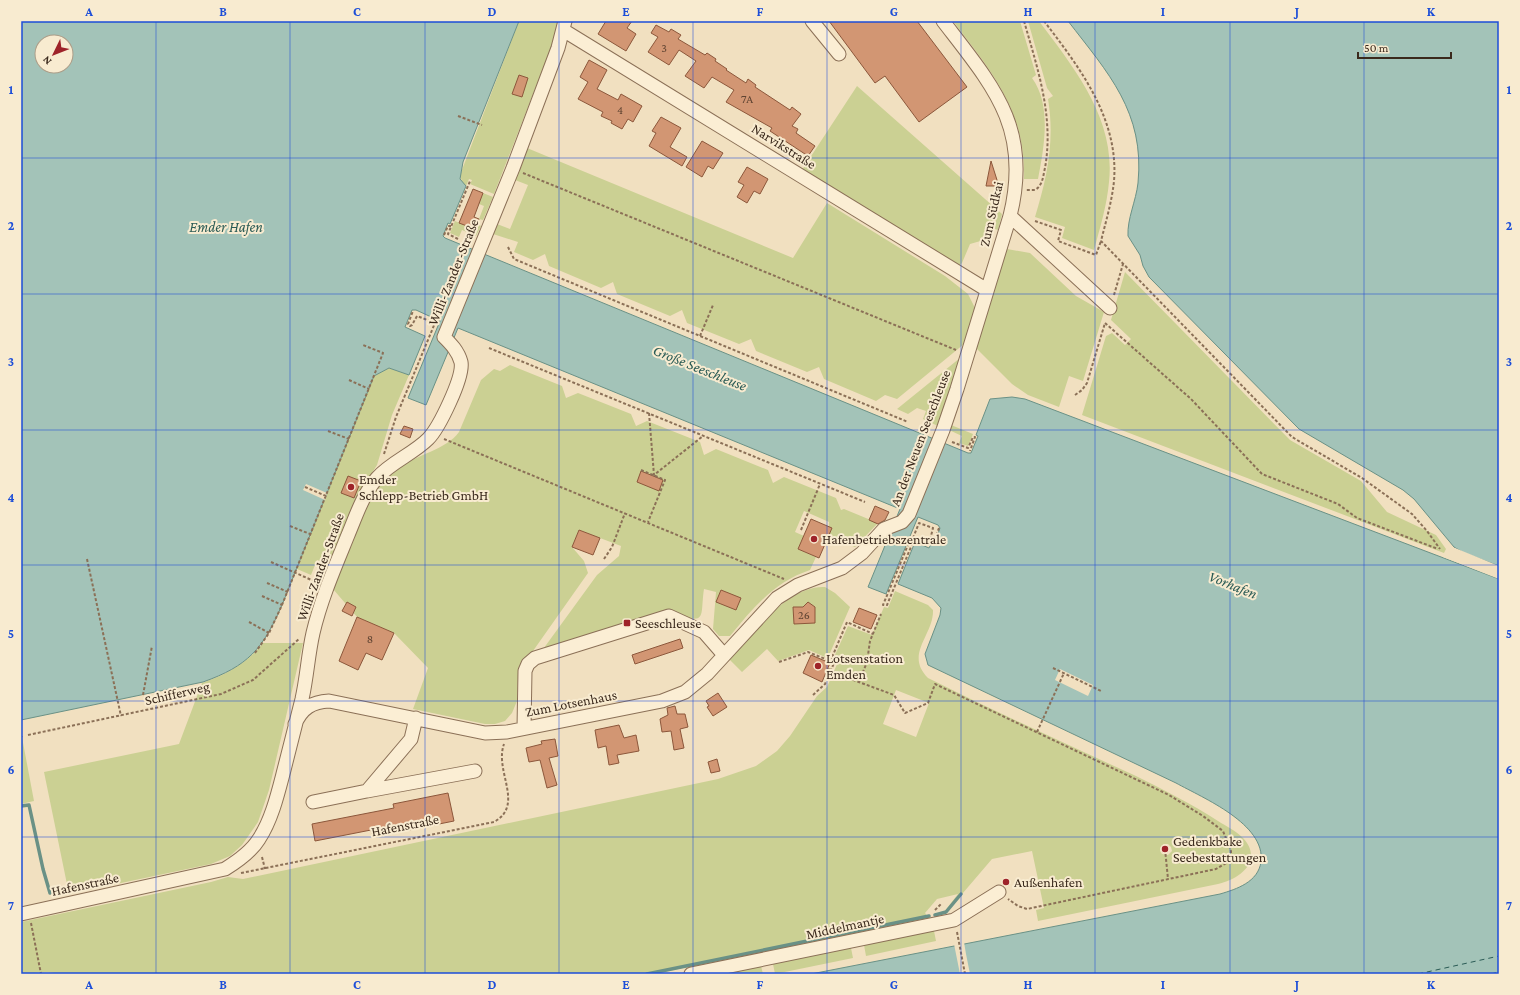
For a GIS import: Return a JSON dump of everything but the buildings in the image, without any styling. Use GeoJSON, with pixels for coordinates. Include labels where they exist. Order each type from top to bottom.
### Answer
{"type":"FeatureCollection","features":[{"type":"Feature","properties":{"kind":"street"},"geometry":{"type":"LineString","coordinates":[[812,21],[839,54]]}},
{"type":"Feature","properties":{"kind":"street","name":"Zum Südkai"},"geometry":{"type":"LineString","coordinates":[[943,21],[992,86],[1001,102],[1013,142],[1015,188],[1010,216],[987,290]]}},
{"type":"Feature","properties":{"kind":"street","name":"Willi-Zander-Straße"},"geometry":{"type":"LineString","coordinates":[[267,825],[278,790],[302,699],[313,634],[327,587],[353,522],[373,484],[388,467],[423,443],[439,426],[461,370],[457,352],[444,337],[513,168],[558,48],[564,26]]}},
{"type":"Feature","properties":{"kind":"street","name":"Narvikstraße"},"geometry":{"type":"LineString","coordinates":[[564,26],[987,290]]}},
{"type":"Feature","properties":{"kind":"street"},"geometry":{"type":"LineString","coordinates":[[1010,216],[1110,308]]}},
{"type":"Feature","properties":{"kind":"street","name":"An der Neuen Seeschleuse"},"geometry":{"type":"LineString","coordinates":[[820,578],[831,574],[851,562],[862,553],[881,532],[890,526],[902,522],[908,514],[939,440],[957,389],[987,290]]}},
{"type":"Feature","properties":{"kind":"street","name":"Zum Lotsenhaus"},"geometry":{"type":"LineString","coordinates":[[295,724],[299,715],[307,706],[320,701],[329,701],[485,733],[507,732],[662,701],[685,692],[707,674],[767,607],[787,590],[820,578]]}},
{"type":"Feature","properties":{"kind":"street"},"geometry":{"type":"LineString","coordinates":[[524,728],[525,671],[528,664],[535,658],[669,616],[704,632],[724,655]]}},
{"type":"Feature","properties":{"kind":"street"},"geometry":{"type":"LineString","coordinates":[[367,791],[411,738],[416,718]]}},
{"type":"Feature","properties":{"kind":"street"},"geometry":{"type":"LineString","coordinates":[[312,802],[475,771]]}},
{"type":"Feature","properties":{"kind":"street","name":"Hafenstraße"},"geometry":{"type":"LineString","coordinates":[[21,914],[225,869],[250,851],[259,840],[267,825]]}},
{"type":"Feature","properties":{"kind":"street","name":"Middelmantje"},"geometry":{"type":"LineString","coordinates":[[691,974],[954,920],[999,892]]}},
{"type":"Feature","properties":{"kind":"path"},"geometry":{"type":"LineString","coordinates":[[1015,188],[1033,190],[1041,184],[1048,136],[1047,116],[1040,75],[1024,21]]}},
{"type":"Feature","properties":{"kind":"path"},"geometry":{"type":"LineString","coordinates":[[1039,222],[1061,230],[1058,240],[1096,255],[1101,240],[1114,181],[1114,160],[1108,122],[1080,72],[1044,21]]}},
{"type":"Feature","properties":{"kind":"path"},"geometry":{"type":"LineString","coordinates":[[458,116],[482,125]]}},
{"type":"Feature","properties":{"kind":"path"},"geometry":{"type":"LineString","coordinates":[[513,168],[961,352]]}},
{"type":"Feature","properties":{"kind":"path"},"geometry":{"type":"LineString","coordinates":[[458,239],[448,235],[470,180]]}},
{"type":"Feature","properties":{"kind":"path"},"geometry":{"type":"LineString","coordinates":[[444,235],[448,226],[451,227]]}},
{"type":"Feature","properties":{"kind":"path"},"geometry":{"type":"LineString","coordinates":[[1075,395],[1082,390],[1087,383],[1105,322],[1191,399],[1246,459],[1266,476],[1338,504],[1357,518],[1440,549],[1418,519],[1394,503],[1362,478],[1292,437],[1101,240]]}},
{"type":"Feature","properties":{"kind":"path"},"geometry":{"type":"LineString","coordinates":[[508,247],[514,260],[908,422]]}},
{"type":"Feature","properties":{"kind":"path"},"geometry":{"type":"LineString","coordinates":[[1110,308],[1123,264]]}},
{"type":"Feature","properties":{"kind":"path"},"geometry":{"type":"LineString","coordinates":[[700,336],[713,305]]}},
{"type":"Feature","properties":{"kind":"path"},"geometry":{"type":"LineString","coordinates":[[383,458],[396,417],[434,323],[417,316],[410,326],[408,324],[413,312]]}},
{"type":"Feature","properties":{"kind":"path"},"geometry":{"type":"LineString","coordinates":[[255,653],[269,633],[288,592],[383,353],[363,345]]}},
{"type":"Feature","properties":{"kind":"path"},"geometry":{"type":"LineString","coordinates":[[489,348],[865,502]]}},
{"type":"Feature","properties":{"kind":"path"},"geometry":{"type":"LineString","coordinates":[[349,380],[369,389]]}},
{"type":"Feature","properties":{"kind":"path"},"geometry":{"type":"LineString","coordinates":[[649,414],[654,475]]}},
{"type":"Feature","properties":{"kind":"path"},"geometry":{"type":"LineString","coordinates":[[328,431],[349,439]]}},
{"type":"Feature","properties":{"kind":"path"},"geometry":{"type":"LineString","coordinates":[[654,475],[703,436]]}},
{"type":"Feature","properties":{"kind":"path"},"geometry":{"type":"LineString","coordinates":[[958,445],[968,448],[975,437],[970,452]]}},
{"type":"Feature","properties":{"kind":"path"},"geometry":{"type":"LineString","coordinates":[[443,439],[648,522],[798,585]]}},
{"type":"Feature","properties":{"kind":"path"},"geometry":{"type":"LineString","coordinates":[[641,470],[665,480],[648,522]]}},
{"type":"Feature","properties":{"kind":"path"},"geometry":{"type":"LineString","coordinates":[[801,530],[820,484]]}},
{"type":"Feature","properties":{"kind":"path"},"geometry":{"type":"LineString","coordinates":[[305,487],[326,496]]}},
{"type":"Feature","properties":{"kind":"path"},"geometry":{"type":"LineString","coordinates":[[604,559],[612,548],[625,513]]}},
{"type":"Feature","properties":{"kind":"path"},"geometry":{"type":"LineString","coordinates":[[913,538],[910,540],[883,605],[886,606],[913,542],[913,538],[919,523],[934,529],[930,540],[932,542],[939,528]]}},
{"type":"Feature","properties":{"kind":"path"},"geometry":{"type":"LineString","coordinates":[[290,526],[310,534]]}},
{"type":"Feature","properties":{"kind":"path"},"geometry":{"type":"LineString","coordinates":[[88,559],[121,716]]}},
{"type":"Feature","properties":{"kind":"path"},"geometry":{"type":"LineString","coordinates":[[271,562],[327,587]]}},
{"type":"Feature","properties":{"kind":"path"},"geometry":{"type":"LineString","coordinates":[[267,583],[288,592]]}},
{"type":"Feature","properties":{"kind":"path"},"geometry":{"type":"LineString","coordinates":[[262,596],[282,605]]}},
{"type":"Feature","properties":{"kind":"path"},"geometry":{"type":"LineString","coordinates":[[859,682],[867,662],[869,645],[881,614]]}},
{"type":"Feature","properties":{"kind":"path"},"geometry":{"type":"LineString","coordinates":[[249,622],[269,633]]}},
{"type":"Feature","properties":{"kind":"path"},"geometry":{"type":"LineString","coordinates":[[813,695],[825,684],[834,663],[832,655],[846,622],[873,634]]}},
{"type":"Feature","properties":{"kind":"path","name":"Schifferweg"},"geometry":{"type":"LineString","coordinates":[[28,735],[221,694],[253,680],[300,638],[313,634]]}},
{"type":"Feature","properties":{"kind":"path"},"geometry":{"type":"LineString","coordinates":[[143,695],[152,646]]}},
{"type":"Feature","properties":{"kind":"path"},"geometry":{"type":"LineString","coordinates":[[779,662],[808,652],[828,660],[833,659]]}},
{"type":"Feature","properties":{"kind":"path"},"geometry":{"type":"LineString","coordinates":[[1054,668],[1101,690]]}},
{"type":"Feature","properties":{"kind":"path"},"geometry":{"type":"LineString","coordinates":[[828,669],[894,696],[905,713],[928,703],[935,684],[1169,795],[1220,827],[1226,837],[1231,851],[1231,857],[1228,862],[1216,869],[1027,909],[1018,906],[999,892]]}},
{"type":"Feature","properties":{"kind":"path"},"geometry":{"type":"LineString","coordinates":[[1037,732],[1064,673]]}},
{"type":"Feature","properties":{"kind":"path","name":"Hafenstraße"},"geometry":{"type":"LineString","coordinates":[[225,869],[245,873],[494,822],[504,815],[509,801],[501,757],[507,732]]}},
{"type":"Feature","properties":{"kind":"path"},"geometry":{"type":"LineString","coordinates":[[1165,849],[1168,879]]}},
{"type":"Feature","properties":{"kind":"path"},"geometry":{"type":"LineString","coordinates":[[32,928],[41,974]]}},
{"type":"Feature","properties":{"kind":"path"},"geometry":{"type":"LineString","coordinates":[[958,937],[965,974]]}},
{"type":"Feature","properties":{"kind":"green space"},"geometry":{"type":"Polygon","coordinates":[[[519,21],[574,21],[551,48],[494,194],[470,184],[472,180],[469,179],[466,186],[462,182],[460,175],[519,21]]]}},
{"type":"Feature","properties":{"kind":"green space"},"geometry":{"type":"Polygon","coordinates":[[[953,21],[1020,21],[1036,75],[1032,78],[1042,101],[1044,114],[1044,141],[1038,179],[1024,179],[1023,155],[1019,133],[1004,93],[993,75],[953,21]]]}},
{"type":"Feature","properties":{"kind":"green space"},"geometry":{"type":"Polygon","coordinates":[[[1028,21],[1039,21],[1066,57],[1090,96],[1106,137],[1109,159],[1109,182],[1105,208],[1094,250],[1062,238],[1065,227],[1035,217],[1049,159],[1051,130],[1048,99],[1053,96],[1047,88],[1028,21]]]}},
{"type":"Feature","properties":{"kind":"green space"},"geometry":{"type":"Polygon","coordinates":[[[857,86],[1002,214],[998,230],[989,227],[984,240],[970,244],[962,263],[958,267],[802,170],[857,86]]]}},
{"type":"Feature","properties":{"kind":"green space"},"geometry":{"type":"Polygon","coordinates":[[[527,148],[793,258],[827,203],[945,276],[968,294],[975,308],[964,344],[897,399],[885,395],[876,401],[824,379],[819,367],[807,372],[756,351],[751,339],[739,344],[687,323],[682,310],[670,316],[617,294],[613,282],[601,288],[549,266],[545,254],[533,260],[514,252],[518,242],[493,234],[497,224],[510,229],[528,185],[515,180],[527,148]]]}},
{"type":"Feature","properties":{"kind":"green space"},"geometry":{"type":"Polygon","coordinates":[[[483,193],[493,197],[483,220],[479,219],[484,206],[479,204],[483,193]]]}},
{"type":"Feature","properties":{"kind":"green space"},"geometry":{"type":"Polygon","coordinates":[[[455,221],[474,229],[477,224],[481,226],[476,236],[462,230],[459,237],[450,233],[455,221]]]}},
{"type":"Feature","properties":{"kind":"green space"},"geometry":{"type":"Polygon","coordinates":[[[1007,249],[1030,253],[1076,296],[1104,312],[1083,381],[1069,376],[1059,407],[1028,395],[1012,384],[976,348],[1007,249]]]}},
{"type":"Feature","properties":{"kind":"green space"},"geometry":{"type":"Polygon","coordinates":[[[1125,272],[1290,440],[1361,481],[1387,512],[1436,535],[1446,549],[1444,553],[1082,415],[1106,336],[1112,333],[1125,345],[1131,339],[1111,320],[1125,272]]]}},
{"type":"Feature","properties":{"kind":"green space"},"geometry":{"type":"Polygon","coordinates":[[[960,358],[938,426],[923,419],[926,411],[917,408],[908,414],[897,409],[960,358]]]}},
{"type":"Feature","properties":{"kind":"green space"},"geometry":{"type":"Polygon","coordinates":[[[510,365],[562,386],[566,398],[578,393],[631,414],[636,426],[647,421],[700,442],[704,455],[716,449],[768,470],[773,483],[784,477],[836,498],[841,510],[844,509],[878,523],[855,547],[828,536],[829,522],[804,511],[795,532],[804,536],[798,549],[816,557],[810,570],[786,581],[765,597],[730,636],[719,636],[713,629],[716,592],[704,589],[702,611],[698,618],[693,619],[676,613],[541,652],[597,575],[619,556],[621,546],[579,530],[572,547],[584,561],[588,573],[521,668],[518,677],[517,701],[512,713],[505,721],[495,724],[485,724],[413,709],[428,668],[394,633],[357,617],[333,589],[358,524],[375,493],[385,480],[397,469],[413,459],[439,448],[453,438],[459,432],[481,380],[494,369],[500,371],[510,365]]]}},
{"type":"Feature","properties":{"kind":"green space"},"geometry":{"type":"Polygon","coordinates":[[[389,368],[409,375],[392,415],[377,465],[363,487],[329,564],[317,560],[311,575],[297,569],[374,376],[389,368]]]}},
{"type":"Feature","properties":{"kind":"green space"},"geometry":{"type":"Polygon","coordinates":[[[951,425],[973,434],[968,446],[959,443],[962,436],[949,430],[951,425]]]}},
{"type":"Feature","properties":{"kind":"green space"},"geometry":{"type":"Polygon","coordinates":[[[825,587],[835,593],[850,607],[830,653],[825,657],[809,650],[778,661],[767,649],[742,672],[729,659],[760,625],[784,602],[811,588],[825,587]]]}},
{"type":"Feature","properties":{"kind":"green space"},"geometry":{"type":"Polygon","coordinates":[[[895,591],[928,605],[933,610],[932,619],[919,653],[921,669],[928,678],[1005,716],[1136,776],[1198,809],[1243,838],[1249,846],[1251,854],[1247,868],[1226,882],[1038,921],[1036,910],[1044,908],[1032,851],[992,859],[945,914],[936,916],[935,914],[944,912],[958,894],[937,899],[925,913],[929,918],[654,974],[62,974],[47,972],[21,974],[21,922],[211,882],[228,877],[243,879],[718,779],[756,766],[777,751],[790,736],[817,696],[827,687],[838,662],[835,655],[848,626],[872,635],[884,607],[888,608],[895,591]],[[896,690],[883,724],[916,737],[929,703],[896,690]],[[1168,844],[1161,846],[1160,851],[1162,854],[1168,855],[1172,851],[1171,847],[1168,844]]]}},
{"type":"Feature","properties":{"kind":"green space"},"geometry":{"type":"Polygon","coordinates":[[[263,643],[303,643],[269,790],[258,822],[242,845],[230,856],[211,864],[69,894],[44,772],[179,744],[202,683],[236,668],[250,657],[263,643]]]}},
{"type":"Feature","properties":{"kind":"green space"},"geometry":{"type":"Polygon","coordinates":[[[21,732],[34,801],[21,804],[21,732]]]}},
{"type":"Feature","properties":{"kind":"green space"},"geometry":{"type":"Polygon","coordinates":[[[934,931],[936,941],[866,956],[864,945],[934,931]]]}},
{"type":"Feature","properties":{"kind":"green space"},"geometry":{"type":"Polygon","coordinates":[[[851,948],[853,958],[775,974],[773,964],[851,948]]]}},
{"type":"Feature","properties":{"kind":"green space"},"geometry":{"type":"Polygon","coordinates":[[[761,966],[763,974],[721,974],[761,966]]]}},
{"type":"Feature","properties":{"kind":"water","name":"Emder Hafen"},"geometry":{"type":"Polygon","coordinates":[[[21,21],[519,21],[463,162],[460,179],[466,186],[450,224],[448,223],[443,236],[445,238],[968,453],[971,453],[978,436],[976,435],[990,399],[1012,397],[1025,399],[1499,579],[1499,974],[811,974],[1220,894],[1246,884],[1256,875],[1261,862],[1260,848],[1254,836],[1243,824],[1201,796],[928,665],[925,654],[940,615],[941,608],[932,598],[898,584],[915,542],[929,548],[931,544],[934,545],[940,528],[938,525],[918,517],[886,594],[868,587],[900,509],[458,328],[426,405],[408,398],[440,321],[416,310],[412,310],[405,327],[425,336],[409,375],[389,368],[374,376],[282,605],[268,633],[261,644],[243,662],[219,676],[203,682],[21,720],[21,21]]]}},
{"type":"Feature","properties":{"kind":"water"},"geometry":{"type":"Polygon","coordinates":[[[1068,21],[1499,21],[1499,566],[1464,553],[1454,547],[1414,499],[1403,490],[1299,429],[1149,277],[1143,266],[1140,255],[1128,236],[1129,223],[1138,183],[1139,158],[1136,135],[1121,95],[1110,76],[1068,21]]]}},
{"type":"Feature","properties":{"kind":"pier","name":"Emder Schlepp-Betrieb GmbH"},"geometry":{"type":"Polygon","coordinates":[[[306,484],[327,493],[325,500],[303,490],[306,484]]]}},
{"type":"Feature","properties":{"kind":"pier"},"geometry":{"type":"Polygon","coordinates":[[[1455,548],[1499,566],[1499,568],[1453,549],[1455,548]]]}},
{"type":"Feature","properties":{"kind":"pier"},"geometry":{"type":"Polygon","coordinates":[[[1444,555],[1499,576],[1499,579],[1443,557],[1444,555]]]}},
{"type":"Feature","properties":{"kind":"pier"},"geometry":{"type":"Polygon","coordinates":[[[1060,669],[1093,685],[1088,696],[1055,680],[1060,669]]]}},
{"type":"Feature","properties":{"kind":"pier"},"geometry":{"type":"Polygon","coordinates":[[[964,942],[970,974],[960,974],[954,944],[964,942]]]}},
{"type":"Feature","properties":{"kind":"waterway"},"geometry":{"type":"LineString","coordinates":[[21,806],[29,805],[43,869],[50,893]]}},
{"type":"Feature","properties":{"kind":"waterway"},"geometry":{"type":"LineString","coordinates":[[935,915],[946,912],[961,894]]}},
{"type":"Feature","properties":{"kind":"waterway"},"geometry":{"type":"LineString","coordinates":[[647,974],[929,916]]}},
{"type":"Feature","properties":{"kind":"ferry route"},"geometry":{"type":"LineString","coordinates":[[1418,974],[1499,956]]}},
{"type":"Feature","properties":{"kind":"ferry route"},"geometry":{"type":"LineString","coordinates":[[1491,974],[1499,972]]}},
{"type":"Feature","properties":{"kind":"place","name":"Emder Schlepp-Betrieb GmbH"},"geometry":{"type":"Point","coordinates":[351,487]}},
{"type":"Feature","properties":{"kind":"place","name":"Hafenbetriebszentrale"},"geometry":{"type":"Point","coordinates":[814,539]}},
{"type":"Feature","properties":{"kind":"place","name":"Seeschleuse"},"geometry":{"type":"Point","coordinates":[627,623]}},
{"type":"Feature","properties":{"kind":"place","name":"Lotsenstation Emden"},"geometry":{"type":"Point","coordinates":[818,666]}},
{"type":"Feature","properties":{"kind":"place","name":"Gedenkbake Seebestattungen"},"geometry":{"type":"Point","coordinates":[1165,849]}},
{"type":"Feature","properties":{"kind":"place","name":"Außenhafen"},"geometry":{"type":"Point","coordinates":[1006,882]}},
{"type":"Feature","properties":{"kind":"water label","name":"Große Seeschleuse"},"geometry":{"type":"Point","coordinates":[700,368]}},
{"type":"Feature","properties":{"kind":"water label","name":"Vorhafen"},"geometry":{"type":"Point","coordinates":[1233,585]}}]}
